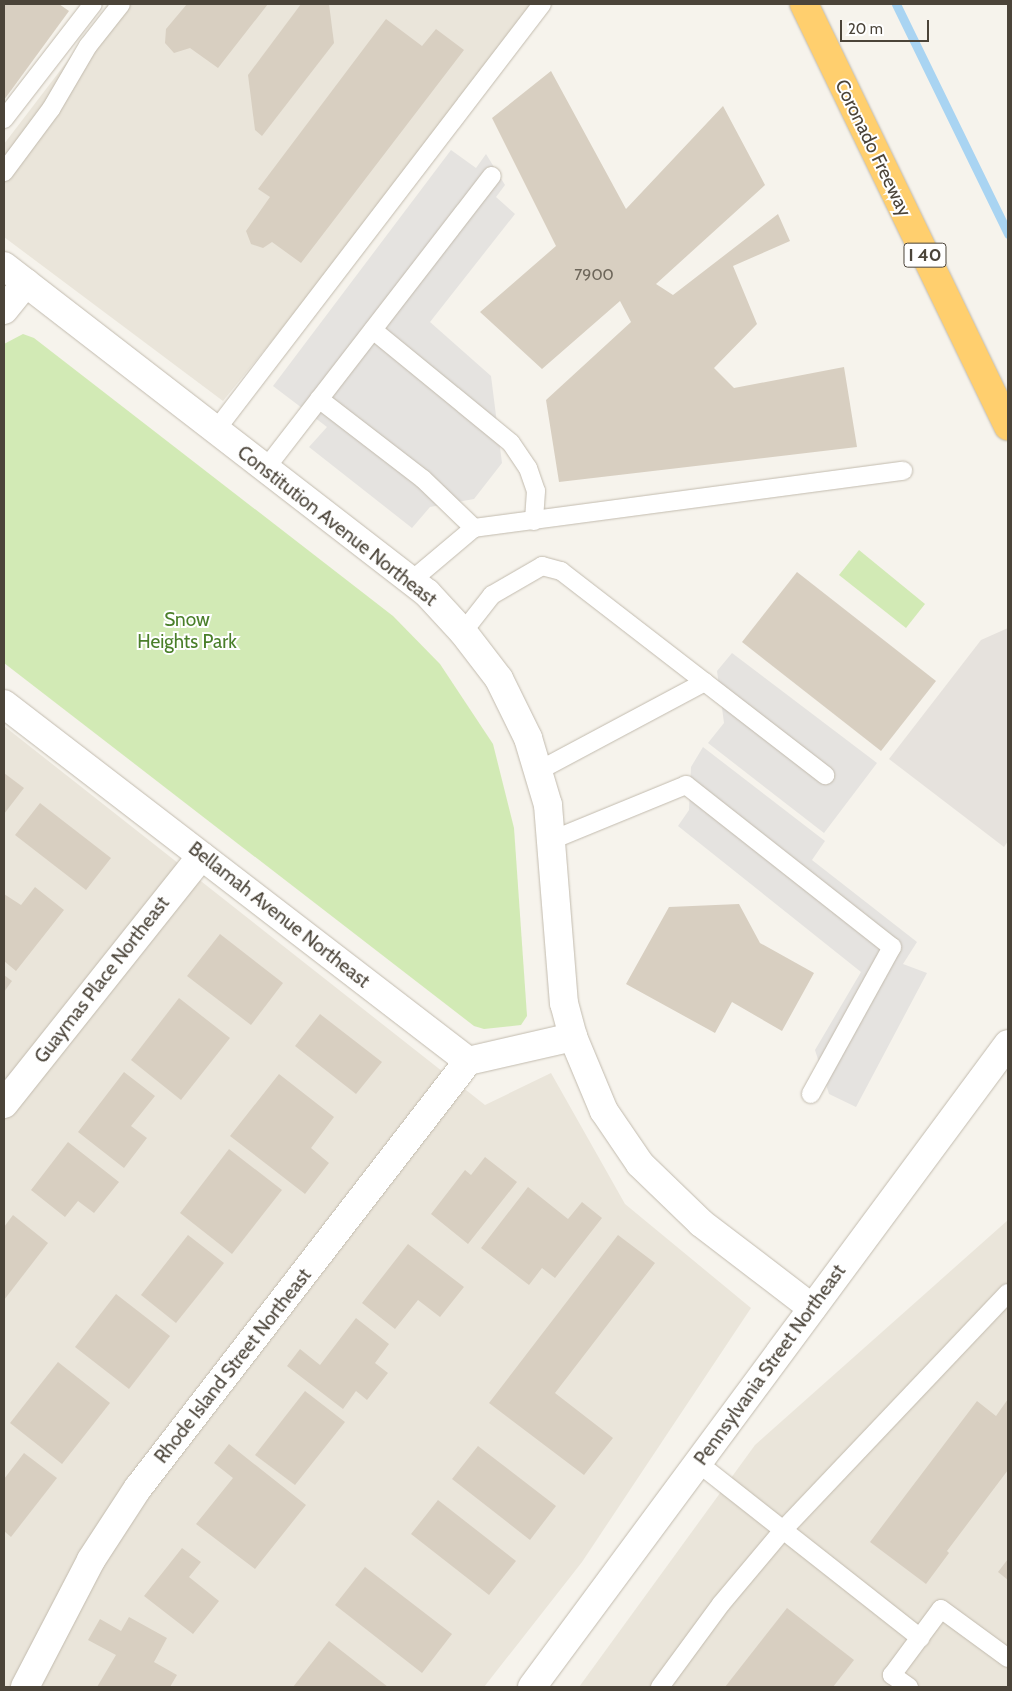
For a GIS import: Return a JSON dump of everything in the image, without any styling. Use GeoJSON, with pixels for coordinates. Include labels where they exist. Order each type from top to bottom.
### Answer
{"type":"FeatureCollection","features":[{"type":"Feature","properties":{"kind":"highway","name":"Coronado Freeway"},"geometry":{"type":"LineString","coordinates":[[804,4],[1008,426]]}},
{"type":"Feature","properties":{"kind":"street","name":"Constitution Avenue Northeast"},"geometry":{"type":"LineString","coordinates":[[4,266],[411,581],[463,632],[499,680],[528,738],[538,771],[548,805],[552,840],[564,1003],[573,1037],[604,1110],[640,1164],[701,1223],[812,1308]]}},
{"type":"Feature","properties":{"kind":"street"},"geometry":{"type":"LineString","coordinates":[[4,310],[26,283]]}},
{"type":"Feature","properties":{"kind":"street","name":"Bellamah Avenue Northeast"},"geometry":{"type":"LineString","coordinates":[[4,704],[468,1061]]}},
{"type":"Feature","properties":{"kind":"street","name":"Guaymas Place Northeast"},"geometry":{"type":"LineString","coordinates":[[4,1104],[201,856]]}},
{"type":"Feature","properties":{"kind":"street"},"geometry":{"type":"LineString","coordinates":[[468,1061],[573,1037]]}},
{"type":"Feature","properties":{"kind":"street","name":"Pennsylvania Street Northeast"},"geometry":{"type":"LineString","coordinates":[[532,1687],[1008,1044]]}},
{"type":"Feature","properties":{"kind":"street","name":"Rhode Island Street Northeast"},"geometry":{"type":"LineString","coordinates":[[24,1687],[91,1560],[138,1488],[468,1061]]}},
{"type":"Feature","properties":{"kind":"lane"},"geometry":{"type":"LineString","coordinates":[[4,118],[93,4]]}},
{"type":"Feature","properties":{"kind":"lane"},"geometry":{"type":"LineString","coordinates":[[4,172],[51,109],[88,46],[121,4]]}},
{"type":"Feature","properties":{"kind":"lane"},"geometry":{"type":"LineString","coordinates":[[216,430],[542,4]]}},
{"type":"Feature","properties":{"kind":"lane"},"geometry":{"type":"LineString","coordinates":[[266,468],[492,176]]}},
{"type":"Feature","properties":{"kind":"lane"},"geometry":{"type":"LineString","coordinates":[[373,330],[511,443],[528,468],[536,491],[534,521]]}},
{"type":"Feature","properties":{"kind":"lane"},"geometry":{"type":"LineString","coordinates":[[319,398],[423,479],[474,528]]}},
{"type":"Feature","properties":{"kind":"lane"},"geometry":{"type":"LineString","coordinates":[[411,581],[474,528],[903,471]]}},
{"type":"Feature","properties":{"kind":"lane"},"geometry":{"type":"LineString","coordinates":[[463,632],[492,595],[542,566],[561,571],[825,775]]}},
{"type":"Feature","properties":{"kind":"lane"},"geometry":{"type":"LineString","coordinates":[[538,771],[705,682]]}},
{"type":"Feature","properties":{"kind":"lane"},"geometry":{"type":"LineString","coordinates":[[552,840],[686,785],[892,946],[811,1094]]}},
{"type":"Feature","properties":{"kind":"lane"},"geometry":{"type":"LineString","coordinates":[[660,1687],[721,1604],[783,1530],[1008,1293]]}},
{"type":"Feature","properties":{"kind":"lane"},"geometry":{"type":"LineString","coordinates":[[698,1462],[920,1638]]}},
{"type":"Feature","properties":{"kind":"lane"},"geometry":{"type":"LineString","coordinates":[[909,1687],[892,1675],[941,1609],[1008,1658]]}},
{"type":"Feature","properties":{"kind":"shaded area"},"geometry":{"type":"Polygon","coordinates":[[[111,4],[546,4],[223,401],[4,237],[4,144],[111,4]]]}},
{"type":"Feature","properties":{"kind":"shaded area"},"geometry":{"type":"Polygon","coordinates":[[[451,150],[476,168],[486,154],[505,185],[496,197],[515,214],[430,322],[491,376],[502,463],[474,499],[430,507],[412,528],[309,447],[327,427],[273,386],[451,150]]]}},
{"type":"Feature","properties":{"kind":"shaded area"},"geometry":{"type":"Polygon","coordinates":[[[1008,628],[1008,841],[1004,847],[889,759],[981,640],[1008,628]]]}},
{"type":"Feature","properties":{"kind":"shaded area"},"geometry":{"type":"Polygon","coordinates":[[[732,653],[877,763],[824,833],[708,743],[724,723],[717,671],[732,653]]]}},
{"type":"Feature","properties":{"kind":"shaded area"},"geometry":{"type":"Polygon","coordinates":[[[4,726],[485,1105],[551,1073],[625,1204],[751,1308],[582,1562],[484,1687],[4,1687],[4,726]]]}},
{"type":"Feature","properties":{"kind":"shaded area"},"geometry":{"type":"Polygon","coordinates":[[[703,747],[825,841],[812,860],[917,942],[903,964],[927,973],[856,1107],[829,1094],[815,1050],[861,972],[678,826],[689,810],[691,767],[703,747]]]}},
{"type":"Feature","properties":{"kind":"shaded area"},"geometry":{"type":"Polygon","coordinates":[[[1008,1220],[1008,1687],[579,1687],[755,1445],[1008,1220]]]}},
{"type":"Feature","properties":{"kind":"green space","name":"Snow Heights Park"},"geometry":{"type":"Polygon","coordinates":[[[23,334],[34,338],[393,616],[440,664],[493,744],[514,828],[527,1016],[521,1025],[484,1029],[474,1026],[4,663],[4,344],[23,334]]]}},
{"type":"Feature","properties":{"kind":"green space"},"geometry":{"type":"Polygon","coordinates":[[[859,550],[925,604],[906,628],[839,575],[859,550]]]}},
{"type":"Feature","properties":{"kind":"building"},"geometry":{"type":"Polygon","coordinates":[[[4,4],[59,4],[69,11],[4,100],[4,4]]]}},
{"type":"Feature","properties":{"kind":"building"},"geometry":{"type":"Polygon","coordinates":[[[187,4],[268,4],[218,68],[190,48],[174,53],[165,43],[166,29],[187,4]]]}},
{"type":"Feature","properties":{"kind":"building"},"geometry":{"type":"Polygon","coordinates":[[[301,4],[329,4],[334,43],[262,136],[255,130],[248,75],[301,4]]]}},
{"type":"Feature","properties":{"kind":"building"},"geometry":{"type":"Polygon","coordinates":[[[386,19],[422,46],[436,29],[464,50],[301,263],[272,242],[263,248],[251,244],[246,231],[270,197],[258,189],[386,19]]]}},
{"type":"Feature","properties":{"kind":"building"},"geometry":{"type":"Polygon","coordinates":[[[551,71],[626,209],[723,106],[765,185],[656,284],[673,295],[778,214],[790,241],[733,266],[757,324],[714,368],[734,388],[844,367],[857,447],[559,482],[546,400],[631,322],[620,301],[542,369],[480,312],[556,246],[492,118],[551,71]]]}},
{"type":"Feature","properties":{"kind":"building"},"geometry":{"type":"Polygon","coordinates":[[[797,572],[936,681],[881,751],[742,642],[797,572]]]}},
{"type":"Feature","properties":{"kind":"building"},"geometry":{"type":"Polygon","coordinates":[[[4,773],[24,788],[4,814],[4,773]]]}},
{"type":"Feature","properties":{"kind":"building"},"geometry":{"type":"Polygon","coordinates":[[[40,803],[111,858],[86,890],[15,835],[40,803]]]}},
{"type":"Feature","properties":{"kind":"building"},"geometry":{"type":"Polygon","coordinates":[[[35,887],[64,910],[16,971],[4,961],[4,894],[21,905],[35,887]]]}},
{"type":"Feature","properties":{"kind":"building"},"geometry":{"type":"Polygon","coordinates":[[[739,904],[760,943],[814,973],[782,1031],[732,1002],[715,1033],[626,984],[669,907],[739,904]]]}},
{"type":"Feature","properties":{"kind":"building"},"geometry":{"type":"Polygon","coordinates":[[[220,934],[283,983],[251,1025],[187,976],[220,934]]]}},
{"type":"Feature","properties":{"kind":"building"},"geometry":{"type":"Polygon","coordinates":[[[4,975],[12,981],[4,992],[4,975]]]}},
{"type":"Feature","properties":{"kind":"building"},"geometry":{"type":"Polygon","coordinates":[[[179,998],[230,1038],[181,1100],[131,1060],[179,998]]]}},
{"type":"Feature","properties":{"kind":"building"},"geometry":{"type":"Polygon","coordinates":[[[320,1014],[382,1062],[356,1094],[295,1046],[320,1014]]]}},
{"type":"Feature","properties":{"kind":"building"},"geometry":{"type":"Polygon","coordinates":[[[124,1072],[155,1096],[131,1126],[147,1138],[124,1168],[78,1132],[124,1072]]]}},
{"type":"Feature","properties":{"kind":"building"},"geometry":{"type":"Polygon","coordinates":[[[279,1074],[334,1117],[311,1148],[329,1163],[305,1194],[230,1136],[279,1074]]]}},
{"type":"Feature","properties":{"kind":"building"},"geometry":{"type":"Polygon","coordinates":[[[68,1142],[119,1182],[94,1213],[78,1201],[65,1217],[31,1190],[68,1142]]]}},
{"type":"Feature","properties":{"kind":"building"},"geometry":{"type":"Polygon","coordinates":[[[229,1149],[282,1190],[232,1254],[180,1213],[229,1149]]]}},
{"type":"Feature","properties":{"kind":"building"},"geometry":{"type":"Polygon","coordinates":[[[485,1157],[517,1182],[468,1244],[431,1214],[465,1170],[471,1175],[485,1157]]]}},
{"type":"Feature","properties":{"kind":"building"},"geometry":{"type":"Polygon","coordinates":[[[528,1187],[568,1219],[582,1202],[602,1218],[555,1278],[542,1268],[529,1285],[481,1248],[528,1187]]]}},
{"type":"Feature","properties":{"kind":"building"},"geometry":{"type":"Polygon","coordinates":[[[13,1215],[48,1243],[4,1300],[4,1227],[13,1215]]]}},
{"type":"Feature","properties":{"kind":"building"},"geometry":{"type":"Polygon","coordinates":[[[188,1235],[224,1263],[176,1323],[141,1295],[188,1235]]]}},
{"type":"Feature","properties":{"kind":"building"},"geometry":{"type":"Polygon","coordinates":[[[618,1235],[655,1263],[555,1393],[613,1438],[584,1475],[489,1403],[618,1235]]]}},
{"type":"Feature","properties":{"kind":"building"},"geometry":{"type":"Polygon","coordinates":[[[408,1244],[464,1287],[440,1317],[418,1300],[395,1329],[362,1303],[408,1244]]]}},
{"type":"Feature","properties":{"kind":"building"},"geometry":{"type":"Polygon","coordinates":[[[116,1294],[170,1336],[129,1389],[75,1347],[116,1294]]]}},
{"type":"Feature","properties":{"kind":"building"},"geometry":{"type":"Polygon","coordinates":[[[356,1318],[389,1344],[375,1363],[388,1373],[367,1400],[356,1391],[343,1409],[287,1366],[300,1349],[320,1365],[356,1318]]]}},
{"type":"Feature","properties":{"kind":"building"},"geometry":{"type":"Polygon","coordinates":[[[58,1362],[110,1403],[62,1464],[10,1423],[58,1362]]]}},
{"type":"Feature","properties":{"kind":"building"},"geometry":{"type":"Polygon","coordinates":[[[305,1391],[345,1422],[295,1485],[255,1455],[305,1391]]]}},
{"type":"Feature","properties":{"kind":"building"},"geometry":{"type":"Polygon","coordinates":[[[1008,1399],[1008,1470],[947,1551],[949,1553],[926,1584],[870,1542],[977,1401],[996,1416],[1008,1399]]]}},
{"type":"Feature","properties":{"kind":"building"},"geometry":{"type":"Polygon","coordinates":[[[229,1444],[306,1505],[255,1569],[196,1524],[233,1478],[214,1463],[229,1444]]]}},
{"type":"Feature","properties":{"kind":"building"},"geometry":{"type":"Polygon","coordinates":[[[478,1446],[556,1506],[530,1540],[452,1479],[478,1446]]]}},
{"type":"Feature","properties":{"kind":"building"},"geometry":{"type":"Polygon","coordinates":[[[24,1453],[57,1478],[11,1537],[4,1531],[4,1479],[24,1453]]]}},
{"type":"Feature","properties":{"kind":"building"},"geometry":{"type":"Polygon","coordinates":[[[438,1500],[516,1561],[489,1595],[411,1534],[438,1500]]]}},
{"type":"Feature","properties":{"kind":"building"},"geometry":{"type":"Polygon","coordinates":[[[182,1548],[201,1562],[189,1577],[219,1601],[193,1634],[144,1596],[182,1548]]]}},
{"type":"Feature","properties":{"kind":"building"},"geometry":{"type":"Polygon","coordinates":[[[1008,1559],[1008,1580],[998,1572],[1008,1559]]]}},
{"type":"Feature","properties":{"kind":"building"},"geometry":{"type":"Polygon","coordinates":[[[365,1567],[452,1634],[422,1673],[335,1605],[365,1567]]]}},
{"type":"Feature","properties":{"kind":"building"},"geometry":{"type":"Polygon","coordinates":[[[787,1608],[854,1660],[833,1687],[725,1687],[787,1608]]]}},
{"type":"Feature","properties":{"kind":"building"},"geometry":{"type":"Polygon","coordinates":[[[129,1617],[167,1638],[154,1662],[177,1675],[170,1687],[97,1687],[116,1655],[88,1640],[100,1619],[121,1631],[129,1617]]]}},
{"type":"Feature","properties":{"kind":"building"},"geometry":{"type":"Polygon","coordinates":[[[329,1641],[388,1687],[293,1687],[329,1641]]]}},
{"type":"Feature","properties":{"kind":"waterway"},"geometry":{"type":"LineString","coordinates":[[896,4],[1008,234]]}}]}
